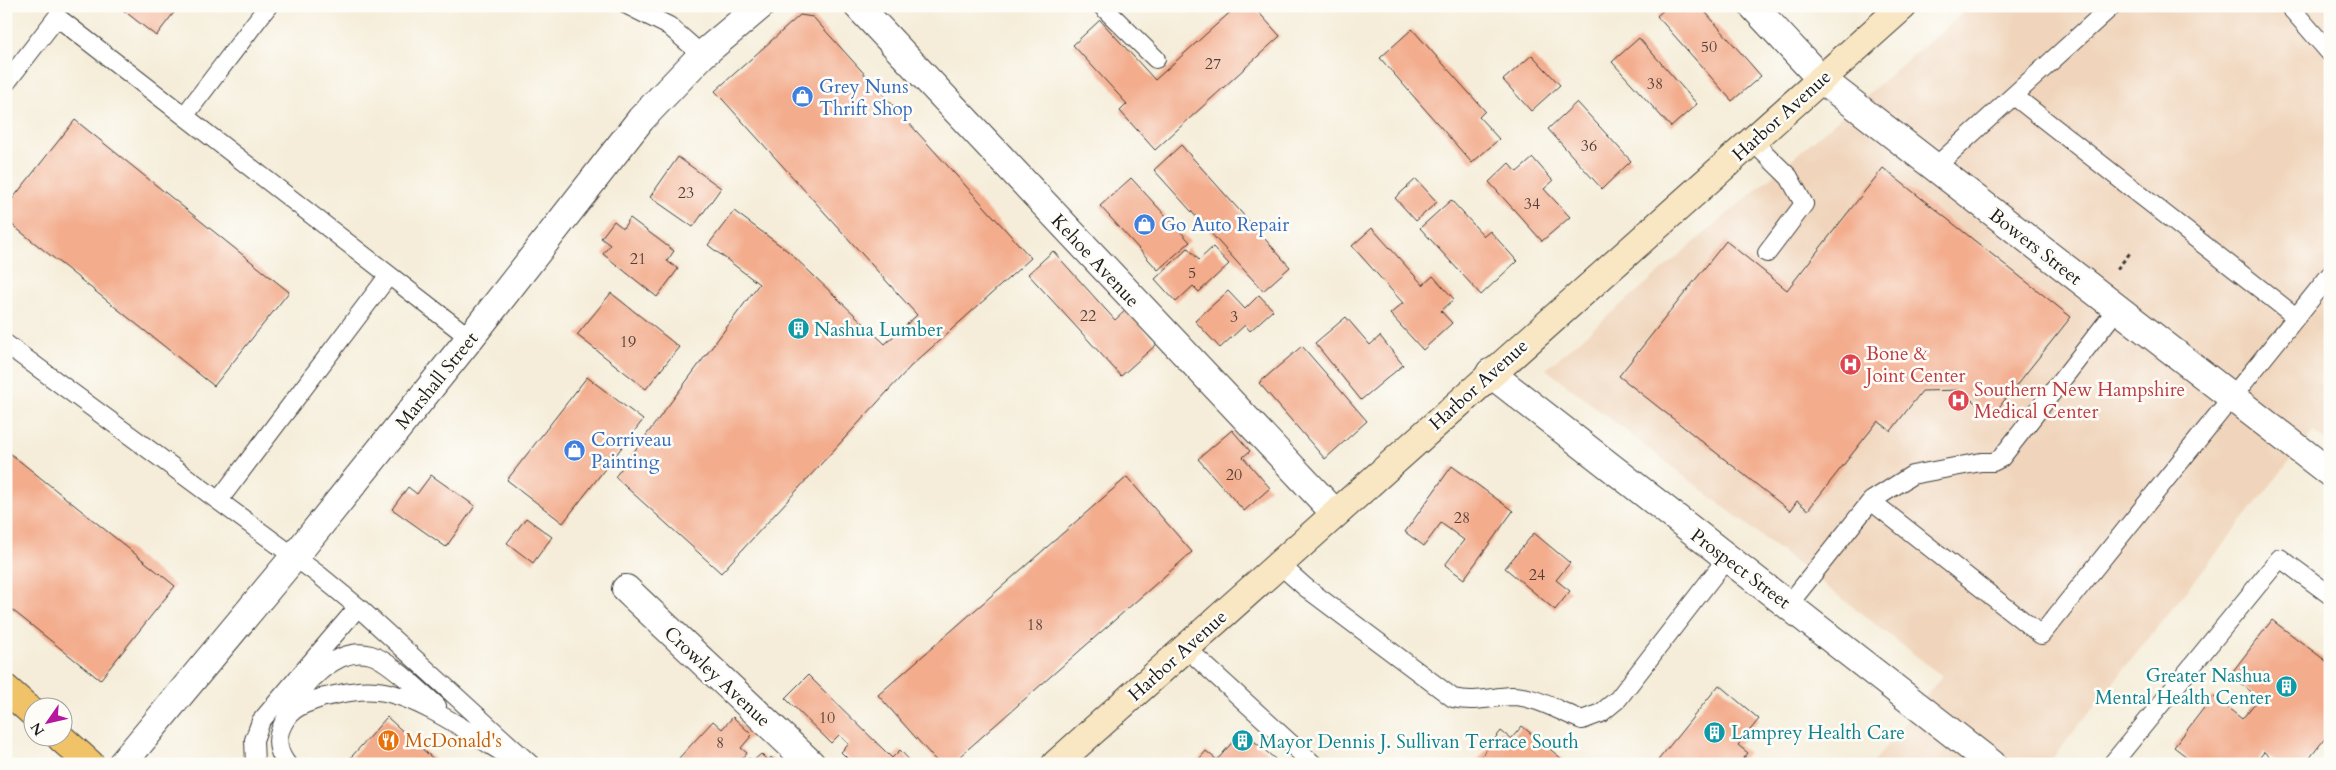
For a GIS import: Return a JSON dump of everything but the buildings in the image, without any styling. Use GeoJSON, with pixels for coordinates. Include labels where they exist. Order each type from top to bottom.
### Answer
{"type":"FeatureCollection","features":[{"type":"Feature","properties":{"kind":"main road"},"geometry":{"type":"LineString","coordinates":[[6,689],[22,703]]}},
{"type":"Feature","properties":{"kind":"main road"},"geometry":{"type":"LineString","coordinates":[[72,748],[90,764]]}},
{"type":"Feature","properties":{"kind":"street","name":"Marshall Street"},"geometry":{"type":"LineString","coordinates":[[122,764],[295,556],[470,338],[641,119],[702,55],[760,6]]}},
{"type":"Feature","properties":{"kind":"street","name":"Kehoe Avenue"},"geometry":{"type":"LineString","coordinates":[[858,6],[1335,513]]}},
{"type":"Feature","properties":{"kind":"street","name":"Bowers Street"},"geometry":{"type":"LineString","coordinates":[[1753,6],[1821,79],[2330,473]]}},
{"type":"Feature","properties":{"kind":"street","name":"Harbor Avenue"},"geometry":{"type":"LineString","coordinates":[[1062,762],[1278,563],[1903,6]]}},
{"type":"Feature","properties":{"kind":"street","name":"Prospect Street"},"geometry":{"type":"LineString","coordinates":[[1490,373],[1992,764]]}},
{"type":"Feature","properties":{"kind":"street","name":"Crowley Avenue"},"geometry":{"type":"LineString","coordinates":[[626,589],[811,764]]}},
{"type":"Feature","properties":{"kind":"lane"},"geometry":{"type":"LineString","coordinates":[[186,115],[268,6]]}},
{"type":"Feature","properties":{"kind":"lane"},"geometry":{"type":"LineString","coordinates":[[629,6],[669,26],[702,55]]}},
{"type":"Feature","properties":{"kind":"lane"},"geometry":{"type":"LineString","coordinates":[[1102,6],[1156,60]]}},
{"type":"Feature","properties":{"kind":"lane"},"geometry":{"type":"LineString","coordinates":[[1934,168],[2112,6]]}},
{"type":"Feature","properties":{"kind":"lane"},"geometry":{"type":"LineString","coordinates":[[2289,6],[2330,53]]}},
{"type":"Feature","properties":{"kind":"lane"},"geometry":{"type":"LineString","coordinates":[[6,82],[57,17],[186,115],[470,338]]}},
{"type":"Feature","properties":{"kind":"lane"},"geometry":{"type":"LineString","coordinates":[[2014,96],[2296,317]]}},
{"type":"Feature","properties":{"kind":"lane"},"geometry":{"type":"LineString","coordinates":[[1751,140],[1789,176],[1804,204],[1767,253]]}},
{"type":"Feature","properties":{"kind":"lane"},"geometry":{"type":"LineString","coordinates":[[219,500],[389,275]]}},
{"type":"Feature","properties":{"kind":"lane"},"geometry":{"type":"LineString","coordinates":[[1870,501],[2041,635],[2330,275]]}},
{"type":"Feature","properties":{"kind":"lane"},"geometry":{"type":"LineString","coordinates":[[1789,604],[1870,501],[1912,475],[1981,462],[1993,462],[2001,458],[2117,309]]}},
{"type":"Feature","properties":{"kind":"lane"},"geometry":{"type":"LineString","coordinates":[[6,344],[295,556],[358,607],[530,764]]}},
{"type":"Feature","properties":{"kind":"lane"},"geometry":{"type":"LineString","coordinates":[[1278,563],[1305,587],[1453,698],[1470,702],[1512,696],[1534,701],[1582,720],[1601,713],[1618,699],[1727,558]]}},
{"type":"Feature","properties":{"kind":"lane"},"geometry":{"type":"LineString","coordinates":[[2112,764],[2280,558],[2330,595]]}},
{"type":"Feature","properties":{"kind":"lane"},"geometry":{"type":"LineString","coordinates":[[255,764],[254,740],[261,721],[358,607]]}},
{"type":"Feature","properties":{"kind":"lane"},"geometry":{"type":"LineString","coordinates":[[1185,647],[1314,764]]}},
{"type":"Feature","properties":{"kind":"lane"},"geometry":{"type":"LineString","coordinates":[[287,764],[281,756],[277,736],[298,695],[314,676],[335,661],[356,653],[372,655],[402,676],[466,731]]}},
{"type":"Feature","properties":{"kind":"lane"},"geometry":{"type":"LineString","coordinates":[[287,717],[304,703],[340,693],[377,691],[408,698],[521,764]]}},
{"type":"Feature","properties":{"kind":"path"},"geometry":{"type":"LineString","coordinates":[[2117,269],[2130,253]]}},
{"type":"Feature","properties":{"kind":"shaded area","name":"Southern New Hampshire Medical Center"},"geometry":{"type":"Polygon","coordinates":[[[1971,6],[2330,6],[2330,437],[2326,441],[2313,432],[2048,764],[1872,764],[1942,676],[1546,369],[1971,6]]]}},
{"type":"Feature","properties":{"kind":"place","name":"Grey Nuns Thrift Shop"},"geometry":{"type":"Point","coordinates":[803,97]}},
{"type":"Feature","properties":{"kind":"place","name":"Go Auto Repair"},"geometry":{"type":"Point","coordinates":[1145,224]}},
{"type":"Feature","properties":{"kind":"place","name":"Nashua Lumber"},"geometry":{"type":"Point","coordinates":[798,329]}},
{"type":"Feature","properties":{"kind":"place","name":"Bone & Joint Center"},"geometry":{"type":"Point","coordinates":[1850,364]}},
{"type":"Feature","properties":{"kind":"place","name":"Southern New Hampshire Medical Center"},"geometry":{"type":"Point","coordinates":[1958,400]}},
{"type":"Feature","properties":{"kind":"place","name":"Corriveau Painting"},"geometry":{"type":"Point","coordinates":[575,450]}},
{"type":"Feature","properties":{"kind":"place","name":"Greater Nashua Mental Health Center"},"geometry":{"type":"Point","coordinates":[2287,686]}},
{"type":"Feature","properties":{"kind":"place","name":"Lamprey Health Care"},"geometry":{"type":"Point","coordinates":[1715,732]}},
{"type":"Feature","properties":{"kind":"place","name":"McDonald's"},"geometry":{"type":"Point","coordinates":[389,740]}},
{"type":"Feature","properties":{"kind":"place","name":"Mayor Dennis J. Sullivan Terrace South"},"geometry":{"type":"Point","coordinates":[1243,741]}}]}
